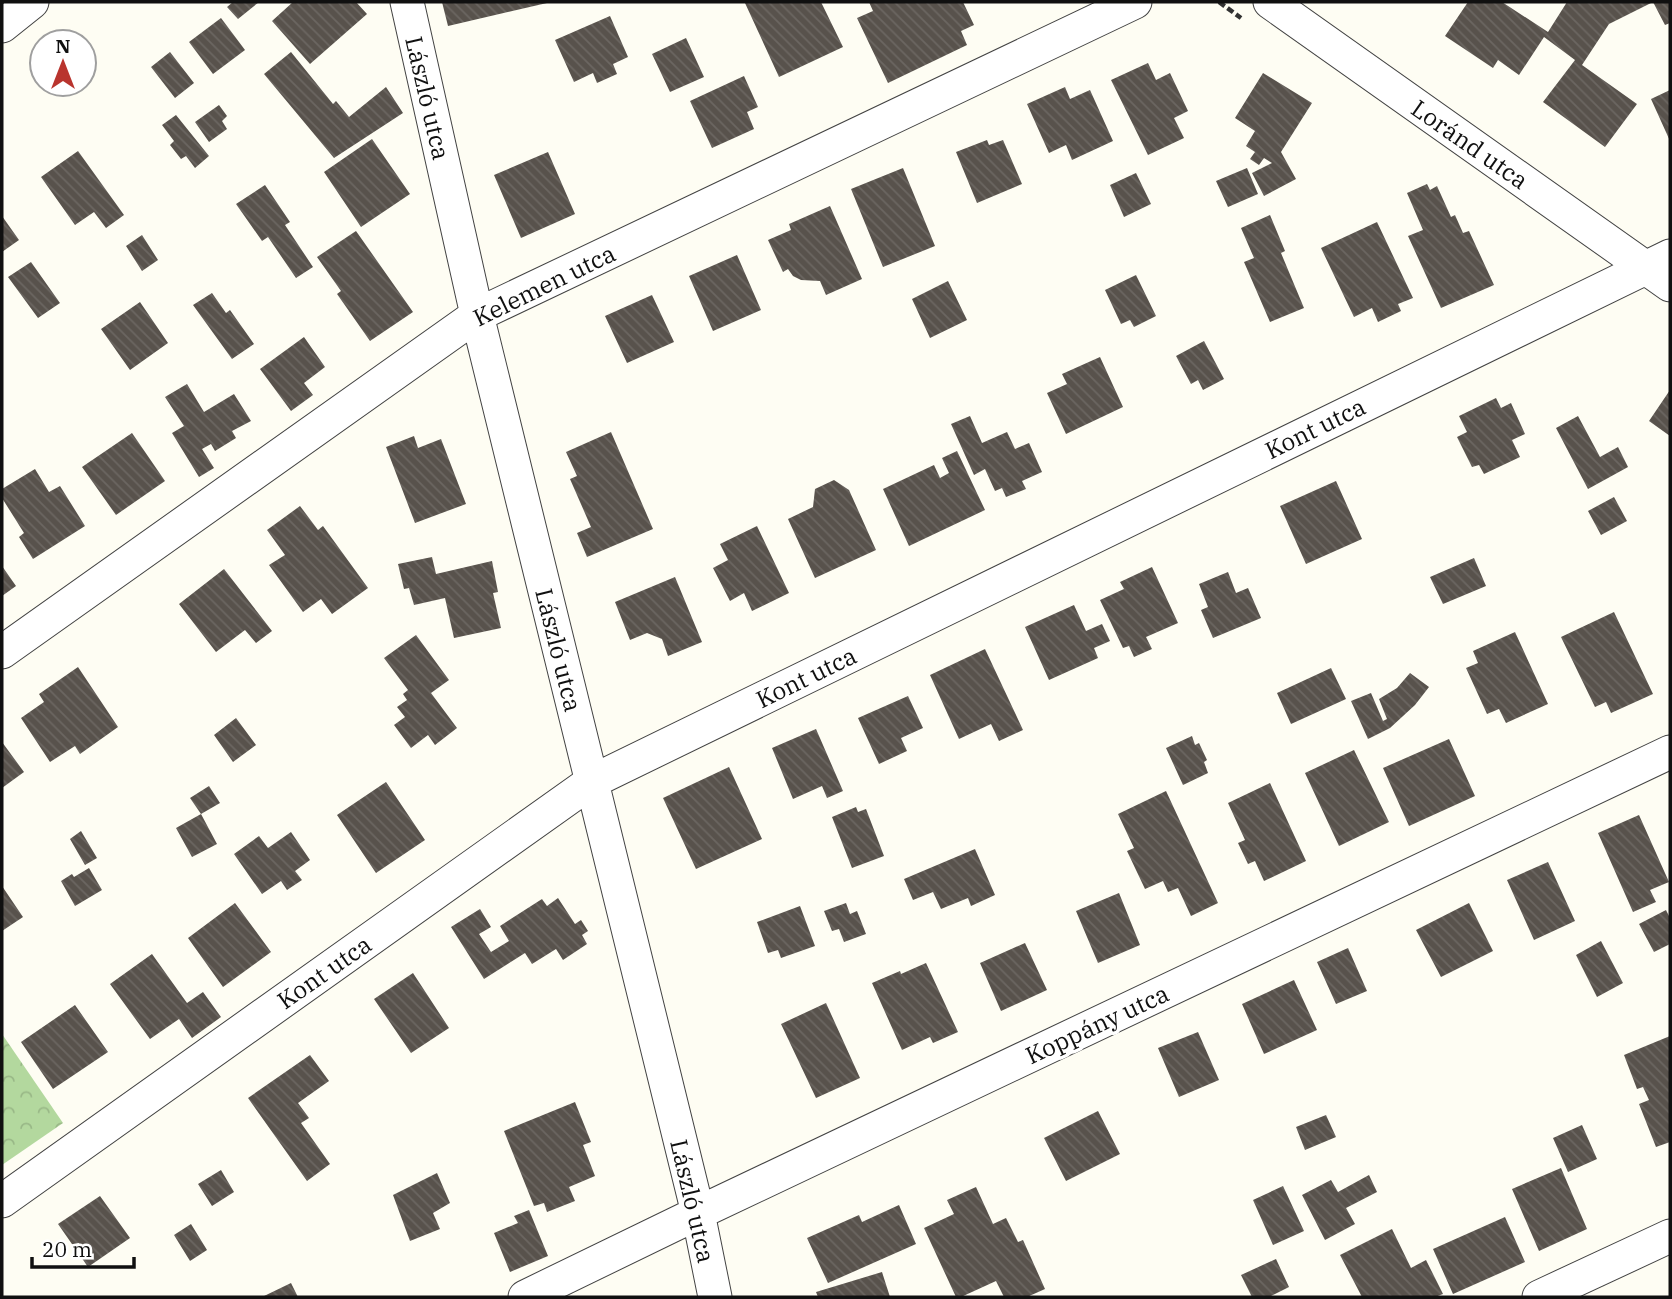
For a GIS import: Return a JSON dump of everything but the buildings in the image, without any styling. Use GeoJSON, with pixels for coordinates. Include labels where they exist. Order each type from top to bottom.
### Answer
{"type":"FeatureCollection","features":[{"type":"Feature","properties":{"kind":"street"},"geometry":{"type":"LineString","coordinates":[[2,26],[32,2]]}},
{"type":"Feature","properties":{"kind":"street","name":"László utca"},"geometry":{"type":"LineString","coordinates":[[407,2],[477,315],[698,1213],[715,1297]]}},
{"type":"Feature","properties":{"kind":"street","name":"Kelemen utca"},"geometry":{"type":"LineString","coordinates":[[2,652],[477,315],[1135,2]]}},
{"type":"Feature","properties":{"kind":"street","name":"Loránd utca"},"geometry":{"type":"LineString","coordinates":[[1270,2],[1662,270]]}},
{"type":"Feature","properties":{"kind":"street","name":"Kont utca"},"geometry":{"type":"LineString","coordinates":[[2,1201],[591,782],[1605,287],[1662,270]]}},
{"type":"Feature","properties":{"kind":"street","name":"Koppány utca"},"geometry":{"type":"LineString","coordinates":[[525,1297],[1670,752]]}},
{"type":"Feature","properties":{"kind":"street"},"geometry":{"type":"LineString","coordinates":[[1539,1297],[1670,1236]]}},
{"type":"Feature","properties":{"kind":"green space"},"geometry":{"type":"Polygon","coordinates":[[[2,1034],[63,1123],[2,1165],[2,1034]]]}}]}
